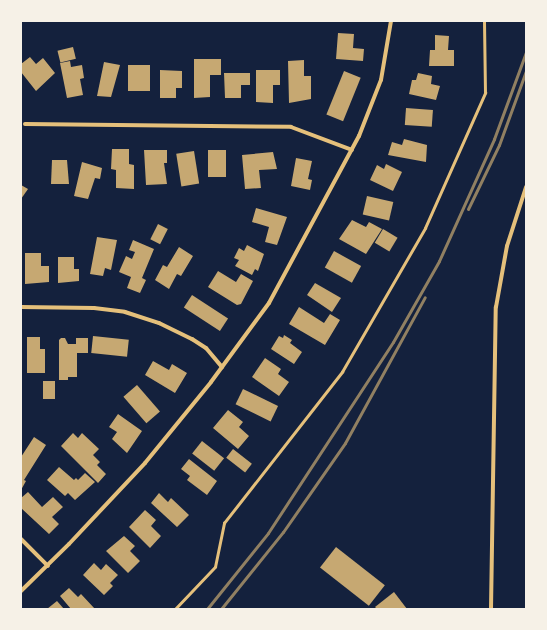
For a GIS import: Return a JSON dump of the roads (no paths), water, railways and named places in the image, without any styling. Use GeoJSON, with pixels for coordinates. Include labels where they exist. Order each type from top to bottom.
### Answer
{"type":"FeatureCollection","features":[{"type":"Feature","properties":{"kind":"street"},"geometry":{"type":"LineString","coordinates":[[21,591],[48,566],[145,463],[222,367],[269,303],[352,150],[381,80],[391,21]]}},
{"type":"Feature","properties":{"kind":"street"},"geometry":{"type":"LineString","coordinates":[[26,124],[291,127],[352,150]]}},
{"type":"Feature","properties":{"kind":"street"},"geometry":{"type":"LineString","coordinates":[[491,609],[496,307],[507,246],[526,187]]}},
{"type":"Feature","properties":{"kind":"street"},"geometry":{"type":"LineString","coordinates":[[21,307],[94,308],[125,312],[159,323],[192,339],[206,348],[222,367]]}},
{"type":"Feature","properties":{"kind":"street"},"geometry":{"type":"LineString","coordinates":[[21,539],[48,566]]}},
{"type":"Feature","properties":{"kind":"railway"},"geometry":{"type":"LineString","coordinates":[[207,609],[268,533],[393,342],[439,261],[494,139],[526,52]]}},
{"type":"Feature","properties":{"kind":"railway"},"geometry":{"type":"LineString","coordinates":[[468,209],[499,145],[526,71]]}},
{"type":"Feature","properties":{"kind":"railway"},"geometry":{"type":"LineString","coordinates":[[221,609],[283,532],[345,443],[425,297]]}}]}
